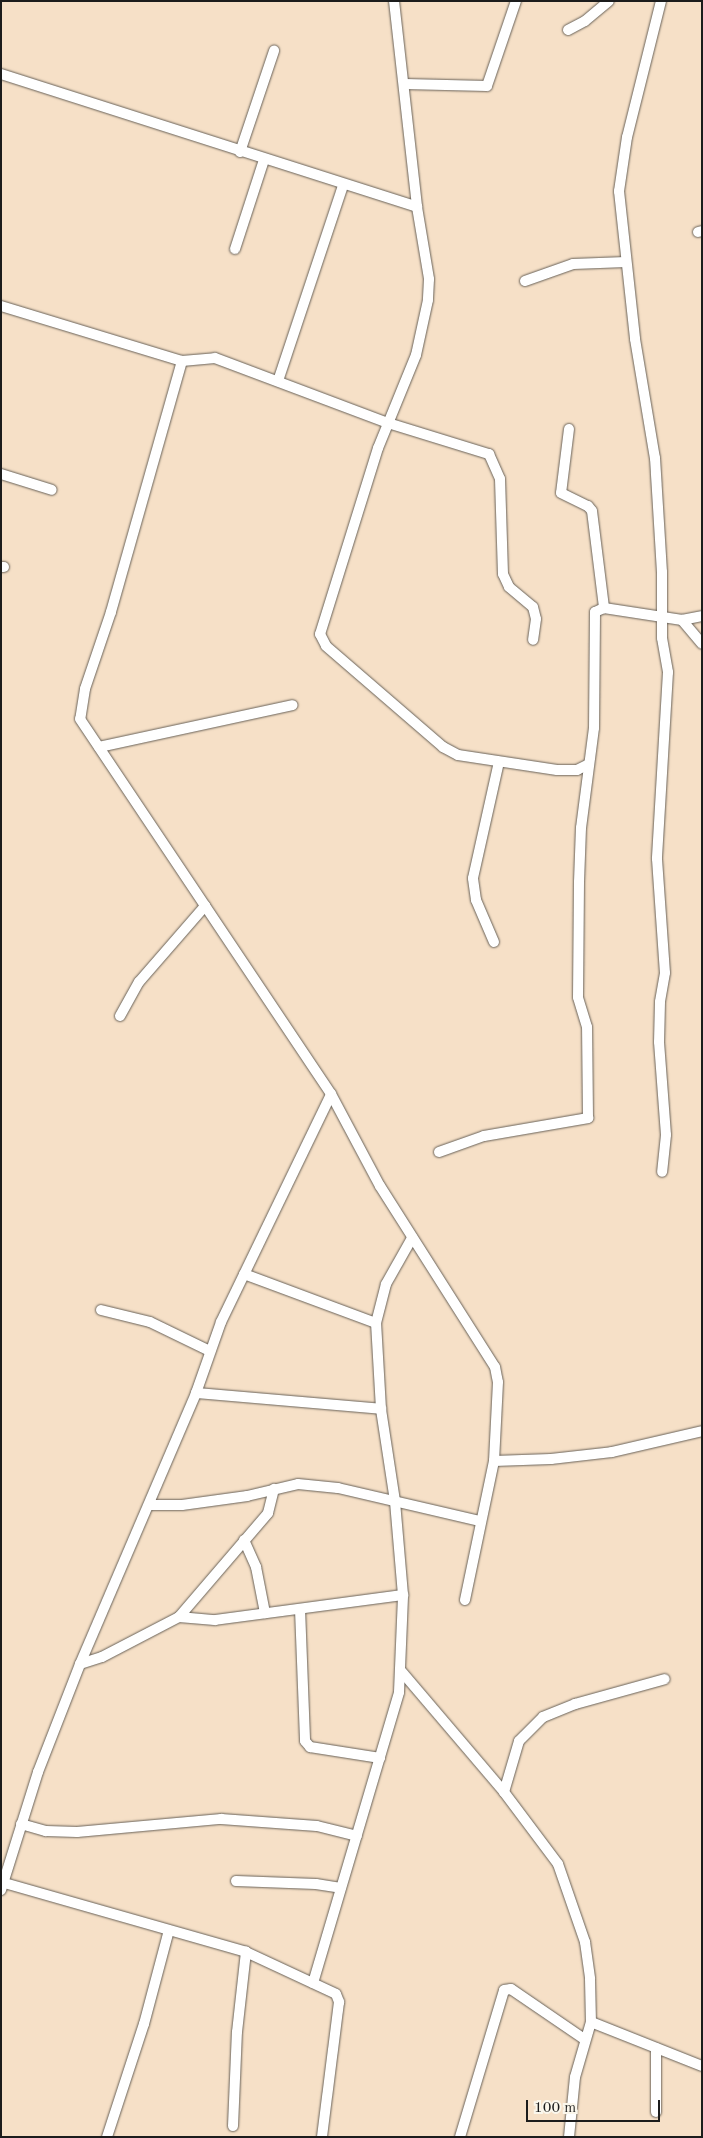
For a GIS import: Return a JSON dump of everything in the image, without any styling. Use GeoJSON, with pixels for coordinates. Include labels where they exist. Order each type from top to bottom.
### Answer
{"type":"FeatureCollection","features":[{"type":"Feature","properties":{"kind":"street"},"geometry":{"type":"LineString","coordinates":[[394,1],[405,84],[417,207],[429,279],[426,314],[416,355],[388,423],[322,621],[321,639],[443,747],[458,755],[564,770],[577,770],[588,764]]}},
{"type":"Feature","properties":{"kind":"street"},"geometry":{"type":"LineString","coordinates":[[405,84],[487,86],[516,1]]}},
{"type":"Feature","properties":{"kind":"street"},"geometry":{"type":"LineString","coordinates":[[568,30],[586,21],[609,1]]}},
{"type":"Feature","properties":{"kind":"street"},"geometry":{"type":"LineString","coordinates":[[661,1],[621,164],[619,192],[626,262],[655,458],[668,682],[657,859],[666,973],[660,1002],[658,1042],[666,1135],[662,1172]]}},
{"type":"Feature","properties":{"kind":"street"},"geometry":{"type":"LineString","coordinates":[[240,152],[274,51]]}},
{"type":"Feature","properties":{"kind":"street"},"geometry":{"type":"LineString","coordinates":[[1,74],[343,186],[417,207]]}},
{"type":"Feature","properties":{"kind":"street"},"geometry":{"type":"LineString","coordinates":[[235,249],[264,160]]}},
{"type":"Feature","properties":{"kind":"street"},"geometry":{"type":"LineString","coordinates":[[278,381],[343,186]]}},
{"type":"Feature","properties":{"kind":"street"},"geometry":{"type":"LineString","coordinates":[[525,281],[573,264],[626,262]]}},
{"type":"Feature","properties":{"kind":"street"},"geometry":{"type":"LineString","coordinates":[[1,306],[182,361],[215,358],[388,423],[488,454],[500,479],[503,574],[509,587],[533,607],[536,619],[533,640]]}},
{"type":"Feature","properties":{"kind":"street"},"geometry":{"type":"LineString","coordinates":[[182,361],[111,612],[80,706],[80,719],[330,1094],[363,1156],[412,1238],[495,1367],[498,1382],[494,1461],[465,1600]]}},
{"type":"Feature","properties":{"kind":"street"},"geometry":{"type":"LineString","coordinates":[[569,429],[562,493],[588,506],[592,511],[604,608]]}},
{"type":"Feature","properties":{"kind":"street"},"geometry":{"type":"LineString","coordinates":[[1,474],[52,490]]}},
{"type":"Feature","properties":{"kind":"street"},"geometry":{"type":"LineString","coordinates":[[439,1152],[484,1136],[588,1118],[587,1027],[578,998],[581,828],[595,712],[595,612],[604,608],[682,620],[702,616]]}},
{"type":"Feature","properties":{"kind":"street"},"geometry":{"type":"LineString","coordinates":[[682,620],[702,644]]}},
{"type":"Feature","properties":{"kind":"street"},"geometry":{"type":"LineString","coordinates":[[99,747],[292,705]]}},
{"type":"Feature","properties":{"kind":"street"},"geometry":{"type":"LineString","coordinates":[[494,942],[476,900],[473,878],[499,762]]}},
{"type":"Feature","properties":{"kind":"street"},"geometry":{"type":"LineString","coordinates":[[120,1016],[139,982],[205,906]]}},
{"type":"Feature","properties":{"kind":"street"},"geometry":{"type":"LineString","coordinates":[[322,2137],[339,2002],[336,1994],[246,1952],[2,1885],[38,1772],[80,1664],[150,1505],[196,1393],[210,1351],[244,1274],[330,1094]]}},
{"type":"Feature","properties":{"kind":"street"},"geometry":{"type":"LineString","coordinates":[[312,1983],[380,1758],[402,1672],[402,1595],[395,1501],[381,1408],[376,1323],[386,1284],[412,1238]]}},
{"type":"Feature","properties":{"kind":"street"},"geometry":{"type":"LineString","coordinates":[[244,1274],[376,1323]]}},
{"type":"Feature","properties":{"kind":"street"},"geometry":{"type":"LineString","coordinates":[[101,1310],[150,1322],[210,1351]]}},
{"type":"Feature","properties":{"kind":"street"},"geometry":{"type":"LineString","coordinates":[[196,1393],[381,1408]]}},
{"type":"Feature","properties":{"kind":"street"},"geometry":{"type":"LineString","coordinates":[[494,1461],[551,1459],[612,1452],[702,1431]]}},
{"type":"Feature","properties":{"kind":"street"},"geometry":{"type":"LineString","coordinates":[[150,1505],[182,1505],[247,1496],[298,1484],[395,1501],[480,1521]]}},
{"type":"Feature","properties":{"kind":"street"},"geometry":{"type":"LineString","coordinates":[[80,1664],[102,1657],[179,1617],[268,1513],[274,1489]]}},
{"type":"Feature","properties":{"kind":"street"},"geometry":{"type":"LineString","coordinates":[[244,1540],[256,1567],[265,1613]]}},
{"type":"Feature","properties":{"kind":"street"},"geometry":{"type":"LineString","coordinates":[[179,1617],[215,1620],[402,1595]]}},
{"type":"Feature","properties":{"kind":"street"},"geometry":{"type":"LineString","coordinates":[[300,1609],[305,1741],[310,1747],[380,1758]]}},
{"type":"Feature","properties":{"kind":"street"},"geometry":{"type":"LineString","coordinates":[[402,1672],[504,1792],[558,1864],[586,1942],[590,1979],[591,2022],[584,2039],[575,2077],[569,2137]]}},
{"type":"Feature","properties":{"kind":"street"},"geometry":{"type":"LineString","coordinates":[[504,1792],[519,1741],[533,1724],[555,1711],[664,1680]]}},
{"type":"Feature","properties":{"kind":"street"},"geometry":{"type":"LineString","coordinates":[[21,1824],[46,1831],[78,1832],[221,1819],[317,1826],[357,1836]]}},
{"type":"Feature","properties":{"kind":"street"},"geometry":{"type":"LineString","coordinates":[[236,1881],[316,1884],[341,1888]]}},
{"type":"Feature","properties":{"kind":"street"},"geometry":{"type":"LineString","coordinates":[[106,2137],[144,2024],[169,1930]]}},
{"type":"Feature","properties":{"kind":"street"},"geometry":{"type":"LineString","coordinates":[[233,2126],[237,2032],[246,1952]]}},
{"type":"Feature","properties":{"kind":"street"},"geometry":{"type":"LineString","coordinates":[[460,2137],[504,1990],[511,1989],[584,2039]]}},
{"type":"Feature","properties":{"kind":"street"},"geometry":{"type":"LineString","coordinates":[[591,2022],[702,2066]]}},
{"type":"Feature","properties":{"kind":"street"},"geometry":{"type":"LineString","coordinates":[[656,2048],[656,2112]]}}]}
